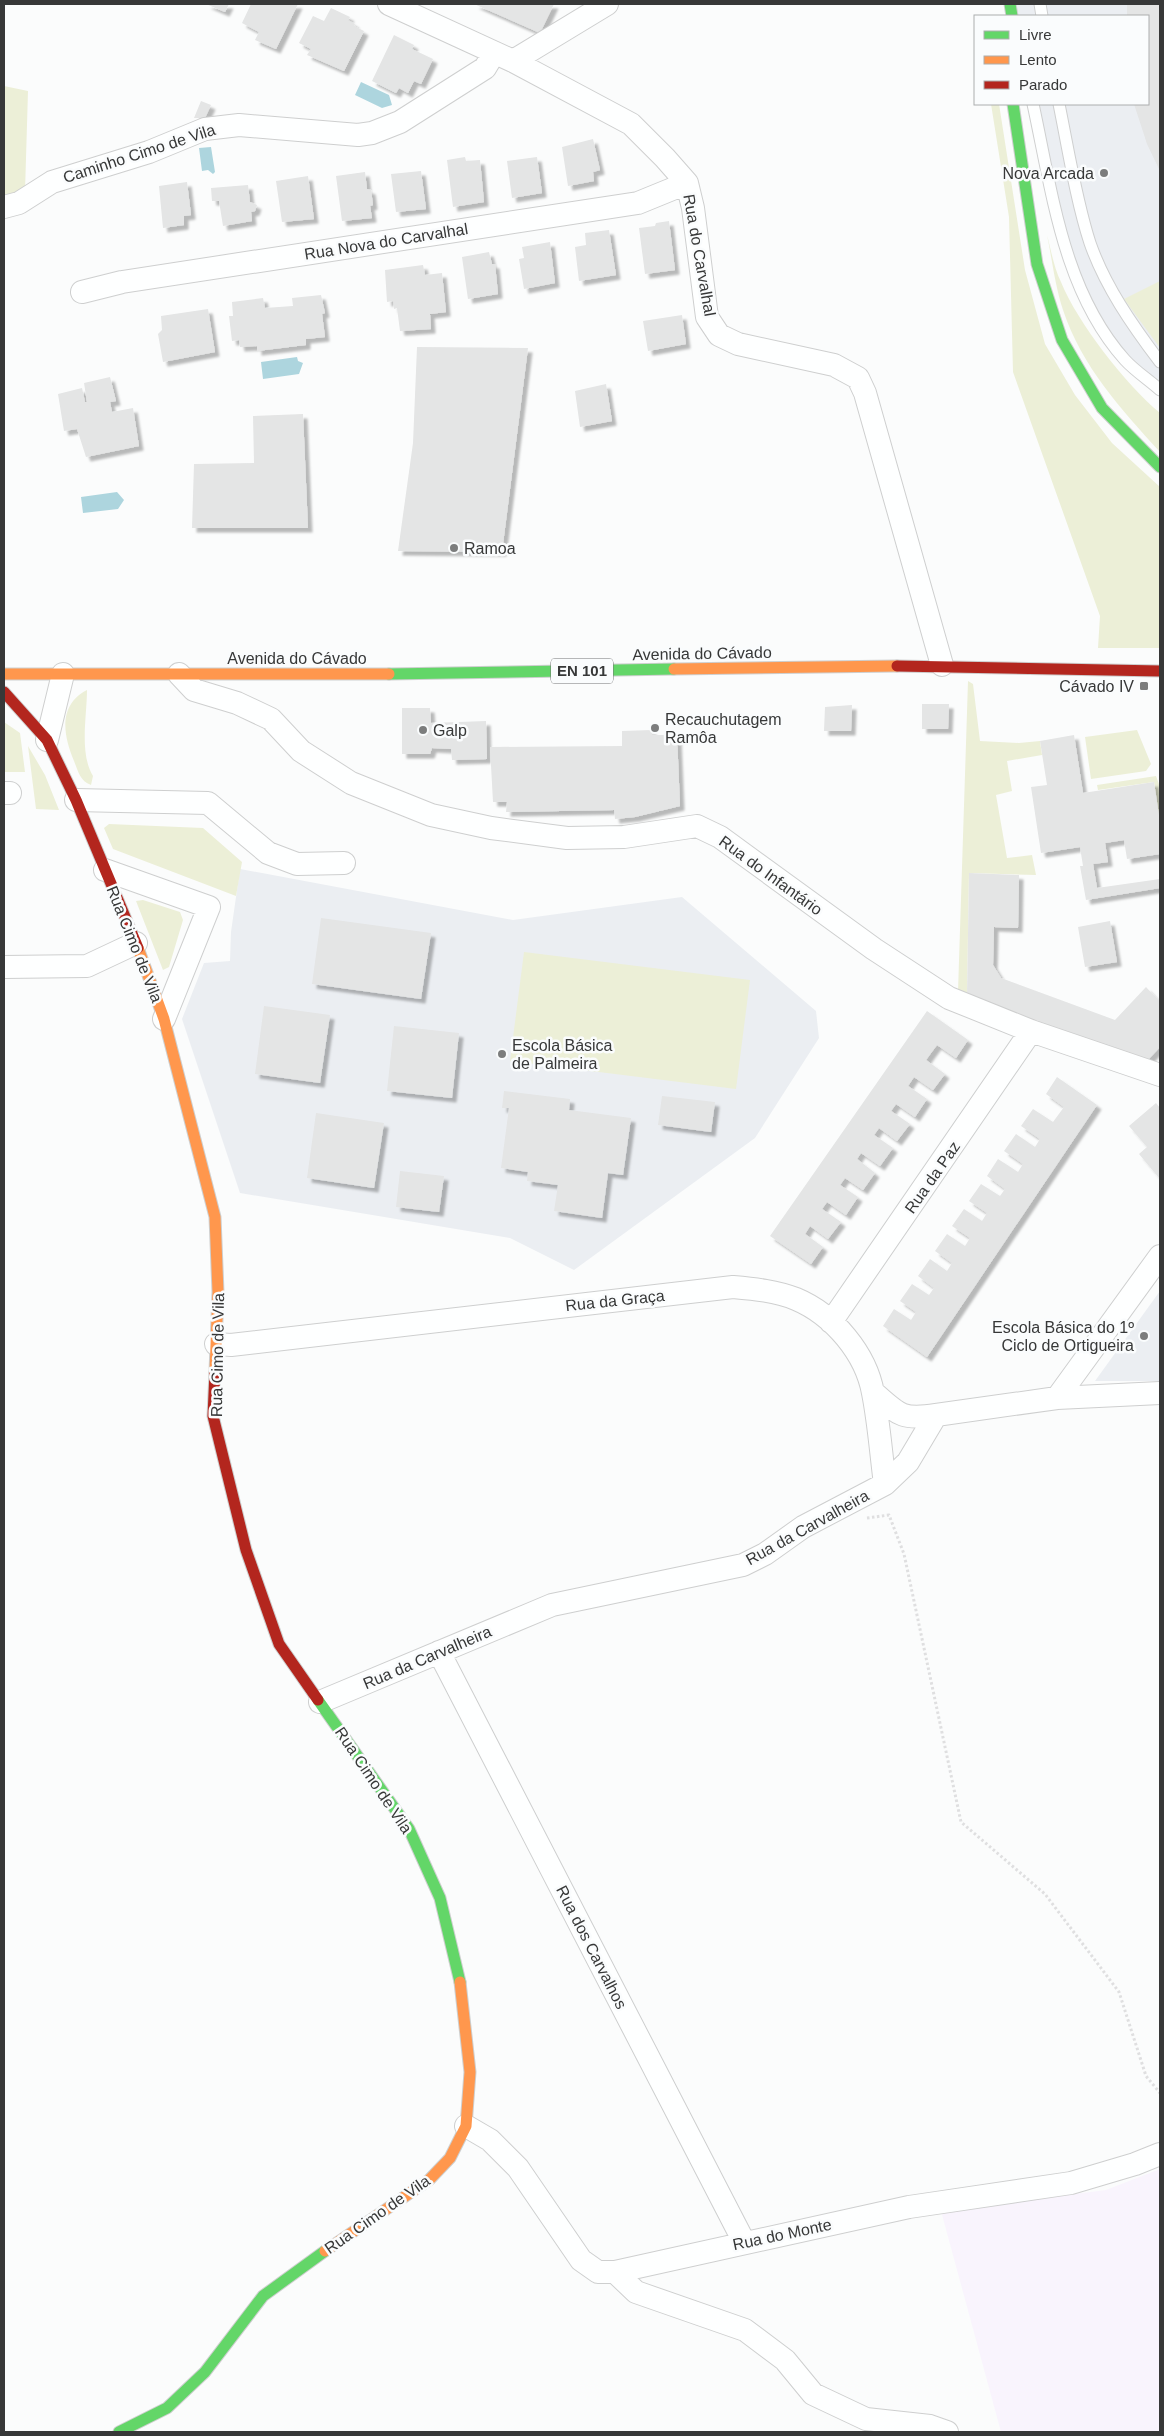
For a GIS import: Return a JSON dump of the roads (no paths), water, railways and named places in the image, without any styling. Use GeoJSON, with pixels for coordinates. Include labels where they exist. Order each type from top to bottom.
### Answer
{"type":"FeatureCollection","features":[{"type":"Feature","properties":{"kind":"street","name":"Rua do Carvalhal"},"geometry":{"type":"LineString","coordinates":[[388,4],[503,57],[631,124],[666,158],[687,184],[693,208],[707,317],[719,335],[738,344],[834,365],[858,378],[865,393],[942,665]]}},
{"type":"Feature","properties":{"kind":"street"},"geometry":{"type":"LineString","coordinates":[[503,57],[606,4]]}},
{"type":"Feature","properties":{"kind":"street","name":"Caminho Cimo de Vila"},"geometry":{"type":"LineString","coordinates":[[4,207],[19,203],[52,182],[149,152],[205,129],[240,125],[358,135],[372,133],[400,122],[503,57]]}},
{"type":"Feature","properties":{"kind":"street"},"geometry":{"type":"LineString","coordinates":[[1013,105],[1038,264],[1062,340],[1102,408],[1160,467]]}},
{"type":"Feature","properties":{"kind":"street","name":"Rua Nova do Carvalhal"},"geometry":{"type":"LineString","coordinates":[[82,292],[122,282],[638,203],[687,184]]}},
{"type":"Feature","properties":{"kind":"street","name":"Avenida do Cávado"},"geometry":{"type":"LineString","coordinates":[[4,674],[385,674],[942,665],[1159,671]]}},
{"type":"Feature","properties":{"kind":"street"},"geometry":{"type":"LineString","coordinates":[[47,740],[63,674]]}},
{"type":"Feature","properties":{"kind":"street","name":"Rua do Infantário"},"geometry":{"type":"LineString","coordinates":[[178,674],[194,690],[237,703],[270,719],[301,750],[351,783],[431,814],[491,828],[567,838],[624,836],[697,826],[720,837],[867,944],[948,998],[1031,1031],[1160,1075]]}},
{"type":"Feature","properties":{"kind":"street","name":"Rua Cimo de Vila"},"geometry":{"type":"LineString","coordinates":[[4,692],[47,740],[76,800],[136,943],[164,1019],[215,1216],[218,1292],[213,1416],[246,1550],[279,1644],[409,1829],[440,1898],[461,1991],[470,2072],[466,2126],[450,2158],[428,2180],[304,2265],[263,2296],[205,2372],[167,2408],[119,2432]]}},
{"type":"Feature","properties":{"kind":"street"},"geometry":{"type":"LineString","coordinates":[[76,800],[208,803],[268,853],[297,864],[344,863]]}},
{"type":"Feature","properties":{"kind":"street","name":"Rua Cimo de Vila"},"geometry":{"type":"LineString","coordinates":[[105,870],[209,907],[164,1019]]}},
{"type":"Feature","properties":{"kind":"street"},"geometry":{"type":"LineString","coordinates":[[4,967],[88,966],[136,943]]}},
{"type":"Feature","properties":{"kind":"street","name":"Rua da Paz"},"geometry":{"type":"LineString","coordinates":[[831,1322],[1031,1031]]}},
{"type":"Feature","properties":{"kind":"street"},"geometry":{"type":"LineString","coordinates":[[1057,1398],[1160,1256]]}},
{"type":"Feature","properties":{"kind":"street","name":"Rua da Graça"},"geometry":{"type":"LineString","coordinates":[[216,1344],[240,1344],[733,1287],[761,1289],[796,1299],[831,1322],[852,1345],[864,1366],[873,1392],[885,1484]]}},
{"type":"Feature","properties":{"kind":"street"},"geometry":{"type":"LineString","coordinates":[[873,1392],[895,1411],[912,1418],[1057,1398],[1160,1393]]}},
{"type":"Feature","properties":{"kind":"street","name":"Rua da Carvalheira"},"geometry":{"type":"LineString","coordinates":[[320,1702],[552,1605],[742,1565],[765,1554],[803,1527],[885,1484],[908,1462],[936,1415]]}},
{"type":"Feature","properties":{"kind":"street","name":"Rua dos Carvalhos"},"geometry":{"type":"LineString","coordinates":[[439,1652],[744,2242]]}},
{"type":"Feature","properties":{"kind":"street","name":"Rua do Monte"},"geometry":{"type":"LineString","coordinates":[[466,2126],[490,2140],[518,2168],[580,2260],[598,2272],[615,2272],[744,2242],[910,2207],[1071,2183],[1135,2164],[1160,2154]]}},
{"type":"Feature","properties":{"kind":"street"},"geometry":{"type":"LineString","coordinates":[[615,2272],[636,2292],[746,2330],[785,2360],[813,2394],[866,2419],[930,2426],[947,2432]]}},
{"type":"Feature","properties":{"kind":"lane"},"geometry":{"type":"LineString","coordinates":[[1033,105],[1064,243],[1079,284],[1099,325],[1126,360],[1160,390]]}},
{"type":"Feature","properties":{"kind":"lane"},"geometry":{"type":"LineString","coordinates":[[1059,105],[1090,242],[1109,286],[1138,333],[1160,362]]}},
{"type":"Feature","properties":{"kind":"water"},"geometry":{"type":"Polygon","coordinates":[[[361,82],[389,95],[392,105],[382,108],[355,95],[361,82]]]}},
{"type":"Feature","properties":{"kind":"water"},"geometry":{"type":"Polygon","coordinates":[[[211,147],[215,172],[213,174],[208,170],[202,171],[199,148],[211,147]]]}},
{"type":"Feature","properties":{"kind":"water"},"geometry":{"type":"Polygon","coordinates":[[[297,357],[298,361],[303,363],[299,374],[263,379],[261,362],[297,357]]]}},
{"type":"Feature","properties":{"kind":"water"},"geometry":{"type":"Polygon","coordinates":[[[117,492],[124,500],[118,509],[83,513],[81,497],[117,492]]]}},
{"type":"Feature","properties":{"kind":"place","name":"Nova Arcada"},"geometry":{"type":"Point","coordinates":[1104,173]}},
{"type":"Feature","properties":{"kind":"place","name":"Ramoa"},"geometry":{"type":"Point","coordinates":[454,548]}},
{"type":"Feature","properties":{"kind":"place","name":"Cávado IV"},"geometry":{"type":"Point","coordinates":[1144,686]}},
{"type":"Feature","properties":{"kind":"place","name":"Recauchutagem Ramôa"},"geometry":{"type":"Point","coordinates":[655,728]}},
{"type":"Feature","properties":{"kind":"place","name":"Galp"},"geometry":{"type":"Point","coordinates":[423,730]}},
{"type":"Feature","properties":{"kind":"place","name":"Escola Básica de Palmeira"},"geometry":{"type":"Point","coordinates":[502,1054]}},
{"type":"Feature","properties":{"kind":"place","name":"Escola Básica do 1º Ciclo de Ortigueira"},"geometry":{"type":"Point","coordinates":[1144,1336]}}]}
